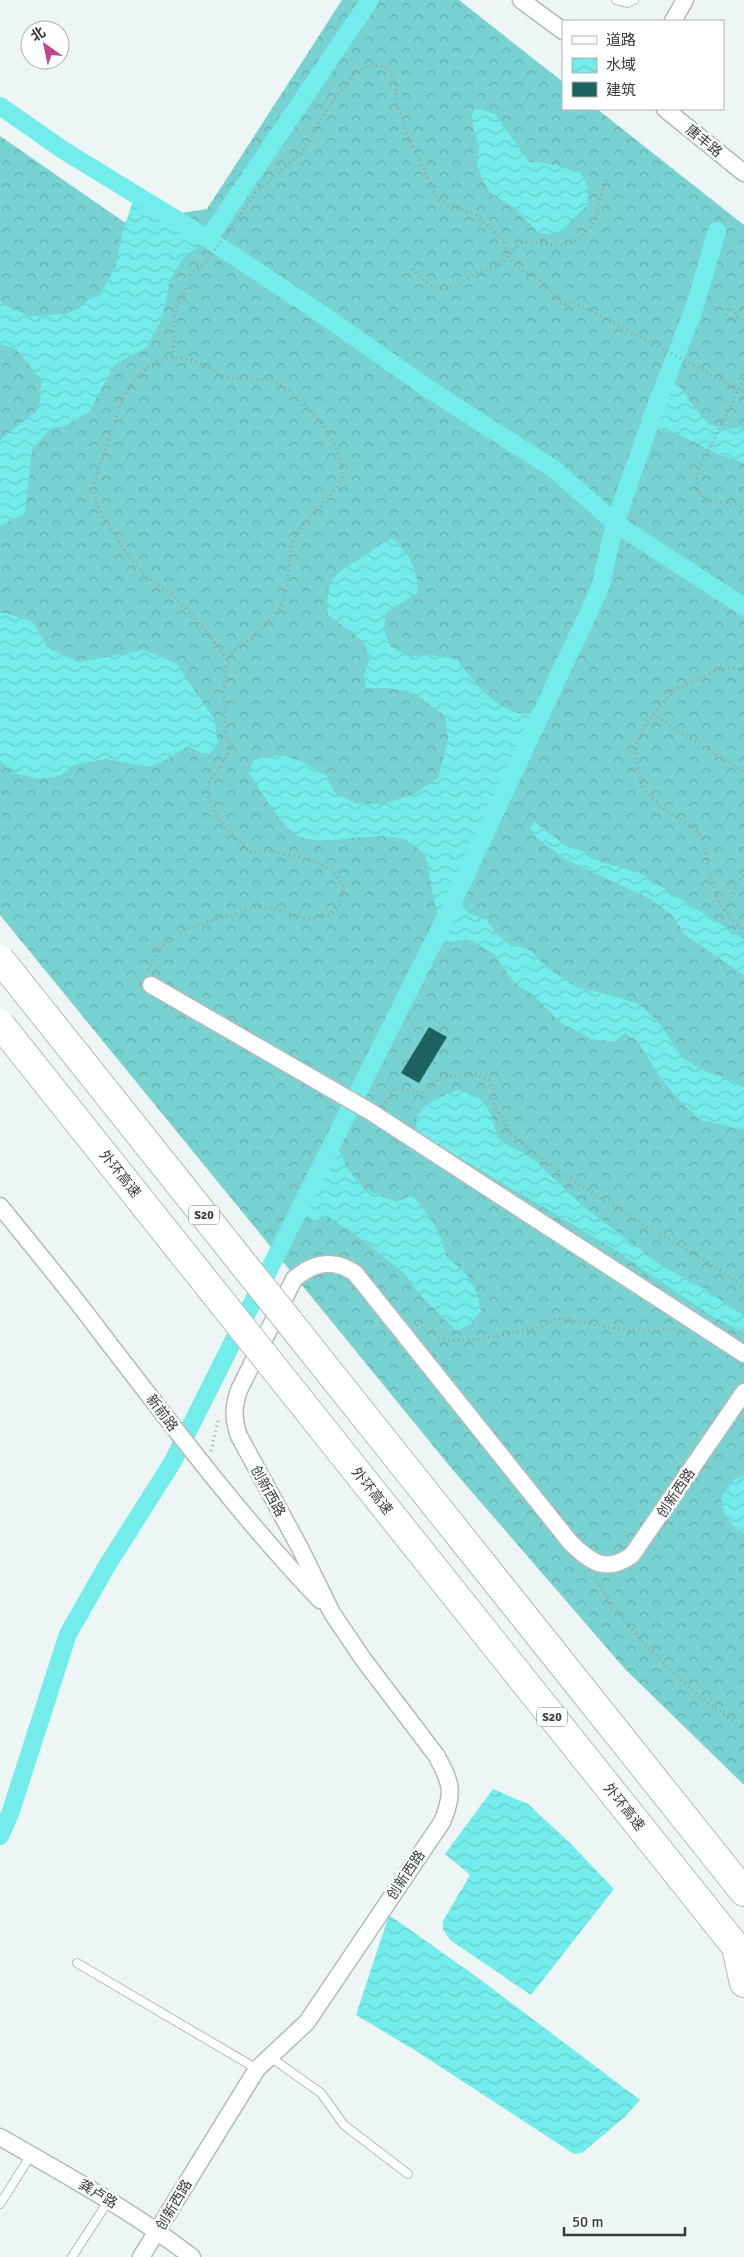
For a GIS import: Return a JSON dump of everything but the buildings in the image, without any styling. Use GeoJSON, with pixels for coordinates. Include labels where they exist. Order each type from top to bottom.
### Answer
{"type":"FeatureCollection","features":[{"type":"Feature","properties":{"kind":"highway","name":"S20"},"geometry":{"type":"LineString","coordinates":[[0,959],[744,1892]]}},
{"type":"Feature","properties":{"kind":"highway","name":"外环高速"},"geometry":{"type":"LineString","coordinates":[[0,1024],[740,1952]]}},
{"type":"Feature","properties":{"kind":"highway"},"geometry":{"type":"LineString","coordinates":[[740,1952],[744,1983]]}},
{"type":"Feature","properties":{"kind":"street"},"geometry":{"type":"LineString","coordinates":[[521,0],[562,30]]}},
{"type":"Feature","properties":{"kind":"street"},"geometry":{"type":"LineString","coordinates":[[674,20],[685,0]]}},
{"type":"Feature","properties":{"kind":"street","name":"唐丰路"},"geometry":{"type":"LineString","coordinates":[[666,110],[744,173]]}},
{"type":"Feature","properties":{"kind":"street"},"geometry":{"type":"LineString","coordinates":[[150,985],[374,1114],[744,1354]]}},
{"type":"Feature","properties":{"kind":"street","name":"新前路"},"geometry":{"type":"LineString","coordinates":[[0,1206],[101,1332],[205,1470],[283,1561],[332,1613]]}},
{"type":"Feature","properties":{"kind":"street","name":"创新西路"},"geometry":{"type":"LineString","coordinates":[[141,2257],[257,2069],[307,2022],[442,1822],[450,1804],[450,1789],[445,1772],[436,1755],[363,1659],[332,1613],[300,1548],[239,1436],[233,1420],[234,1404],[239,1390],[294,1279],[318,1264],[331,1263],[345,1266],[362,1280],[579,1551],[600,1564],[612,1565],[623,1562],[632,1555],[744,1392]]}},
{"type":"Feature","properties":{"kind":"street","name":"龚卢路"},"geometry":{"type":"LineString","coordinates":[[0,2137],[109,2200],[158,2231],[192,2257]]}},
{"type":"Feature","properties":{"kind":"lane"},"geometry":{"type":"LineString","coordinates":[[616,0],[627,3],[634,0]]}},
{"type":"Feature","properties":{"kind":"lane"},"geometry":{"type":"LineString","coordinates":[[77,1963],[257,2069]]}},
{"type":"Feature","properties":{"kind":"lane"},"geometry":{"type":"LineString","coordinates":[[270,2057],[321,2093],[344,2126],[408,2174]]}},
{"type":"Feature","properties":{"kind":"lane"},"geometry":{"type":"LineString","coordinates":[[0,2204],[31,2155]]}},
{"type":"Feature","properties":{"kind":"lane"},"geometry":{"type":"LineString","coordinates":[[72,2257],[109,2200]]}},
{"type":"Feature","properties":{"kind":"path"},"geometry":{"type":"LineString","coordinates":[[173,357],[175,311],[193,272],[207,261],[256,194],[301,153],[329,106],[356,72],[370,65],[388,68],[395,83],[397,103],[406,131],[436,196],[447,205],[476,216],[504,241],[507,256],[525,272],[540,280],[561,303],[567,304],[572,301],[744,392]]}},
{"type":"Feature","properties":{"kind":"path"},"geometry":{"type":"LineString","coordinates":[[412,269],[428,283],[441,289],[454,287],[479,272],[489,271],[525,242],[565,246],[577,240],[592,226],[601,191],[607,179]]}},
{"type":"Feature","properties":{"kind":"path"},"geometry":{"type":"LineString","coordinates":[[736,317],[744,320]]}},
{"type":"Feature","properties":{"kind":"path"},"geometry":{"type":"LineString","coordinates":[[150,985],[146,975],[157,951],[184,929],[257,907],[274,909],[309,919],[331,914],[341,903],[343,886],[334,871],[316,860],[266,850],[252,853],[232,836],[208,796],[208,786],[213,775],[221,767],[232,743],[227,740],[225,715],[227,660],[235,648],[249,640],[281,606],[288,588],[288,558],[297,533],[334,489],[342,474],[336,444],[320,422],[300,401],[277,383],[253,377],[231,379],[210,371],[194,361],[173,357],[150,364],[134,381],[119,406],[95,477],[96,503],[114,535],[133,562],[155,583],[173,596],[213,638],[227,660]]}},
{"type":"Feature","properties":{"kind":"path"},"geometry":{"type":"LineString","coordinates":[[744,379],[698,473],[698,489],[706,501],[726,502],[744,507]]}},
{"type":"Feature","properties":{"kind":"path"},"geometry":{"type":"LineString","coordinates":[[744,670],[735,668],[718,670],[675,689],[653,714],[637,742],[635,756],[642,786],[667,811],[696,829],[705,846],[713,887],[724,910],[744,930]]}},
{"type":"Feature","properties":{"kind":"path"},"geometry":{"type":"LineString","coordinates":[[653,714],[744,772]]}},
{"type":"Feature","properties":{"kind":"path"},"geometry":{"type":"LineString","coordinates":[[724,910],[731,901],[735,884],[744,874]]}},
{"type":"Feature","properties":{"kind":"path"},"geometry":{"type":"LineString","coordinates":[[374,1114],[396,1088],[425,1093],[440,1077],[456,1074],[476,1074],[489,1080],[495,1093],[494,1105],[510,1133],[524,1145],[567,1177],[698,1256],[744,1287]]}},
{"type":"Feature","properties":{"kind":"path"},"geometry":{"type":"LineString","coordinates":[[415,1324],[448,1341],[496,1337],[543,1327],[558,1318],[609,1327],[656,1332],[678,1328],[693,1321]]}},
{"type":"Feature","properties":{"kind":"path"},"geometry":{"type":"LineString","coordinates":[[205,1470],[219,1419]]}},
{"type":"Feature","properties":{"kind":"path"},"geometry":{"type":"LineString","coordinates":[[579,1551],[608,1601],[630,1627],[687,1684],[744,1729]]}},
{"type":"Feature","properties":{"kind":"green space"},"geometry":{"type":"Polygon","coordinates":[[[342,0],[459,0],[562,81],[562,110],[598,110],[744,225],[744,1785],[625,1669],[452,1469],[0,915],[0,136],[124,222],[207,209],[342,0]]]}},
{"type":"Feature","properties":{"kind":"water"},"geometry":{"type":"Polygon","coordinates":[[[475,108],[495,114],[529,162],[546,163],[580,172],[587,184],[588,204],[557,235],[538,233],[518,211],[490,192],[477,166],[479,149],[471,117],[475,108]]]}},
{"type":"Feature","properties":{"kind":"water"},"geometry":{"type":"Polygon","coordinates":[[[135,195],[208,239],[184,257],[170,280],[162,318],[147,347],[114,365],[89,412],[65,426],[51,428],[32,449],[25,513],[0,526],[0,440],[38,410],[42,381],[16,349],[0,344],[0,300],[5,305],[28,316],[67,314],[101,292],[115,268],[123,231],[135,195]]]}},
{"type":"Feature","properties":{"kind":"water"},"geometry":{"type":"Polygon","coordinates":[[[668,376],[682,390],[709,425],[730,429],[744,427],[744,463],[720,455],[684,437],[649,425],[668,376]]]}},
{"type":"Feature","properties":{"kind":"water"},"geometry":{"type":"Polygon","coordinates":[[[394,539],[412,564],[418,593],[386,612],[384,630],[391,647],[409,656],[432,655],[458,660],[481,689],[495,702],[514,712],[542,715],[455,899],[469,913],[487,920],[495,933],[507,942],[529,950],[549,969],[578,988],[612,995],[640,1005],[661,1025],[681,1057],[704,1071],[732,1080],[744,1088],[744,1130],[701,1120],[681,1102],[660,1077],[638,1042],[625,1033],[614,1042],[592,1039],[561,1023],[536,998],[514,982],[494,954],[470,940],[433,943],[440,928],[425,854],[414,846],[402,839],[390,837],[376,836],[318,840],[295,834],[277,815],[249,773],[254,760],[282,755],[301,761],[326,776],[336,794],[356,803],[381,804],[413,795],[438,778],[448,740],[445,716],[416,694],[389,688],[366,688],[364,673],[370,659],[363,641],[328,615],[329,591],[335,576],[379,545],[394,539]]]}},
{"type":"Feature","properties":{"kind":"water"},"geometry":{"type":"Polygon","coordinates":[[[0,613],[6,613],[33,622],[48,648],[78,662],[144,650],[176,663],[214,719],[218,743],[208,756],[188,746],[170,758],[149,767],[106,759],[73,765],[60,776],[39,779],[13,773],[0,760],[0,613]]]}},
{"type":"Feature","properties":{"kind":"water"},"geometry":{"type":"Polygon","coordinates":[[[534,822],[566,846],[585,852],[601,862],[638,872],[744,939],[744,975],[686,936],[672,915],[650,899],[565,859],[528,831],[534,822]]]}},
{"type":"Feature","properties":{"kind":"water"},"geometry":{"type":"Polygon","coordinates":[[[457,1090],[467,1092],[481,1100],[490,1112],[497,1137],[507,1145],[530,1156],[584,1207],[662,1266],[708,1291],[744,1316],[744,1332],[715,1318],[606,1244],[419,1134],[416,1122],[421,1111],[432,1102],[457,1090]]]}},
{"type":"Feature","properties":{"kind":"water"},"geometry":{"type":"Polygon","coordinates":[[[334,1140],[349,1171],[364,1189],[396,1202],[412,1195],[424,1210],[438,1232],[447,1257],[466,1275],[477,1293],[481,1311],[471,1324],[456,1331],[421,1296],[405,1274],[355,1234],[327,1217],[314,1221],[298,1211],[334,1140]]]}},
{"type":"Feature","properties":{"kind":"water"},"geometry":{"type":"Polygon","coordinates":[[[744,1476],[744,1533],[734,1527],[728,1519],[723,1509],[721,1498],[734,1479],[744,1476]]]}},
{"type":"Feature","properties":{"kind":"water"},"geometry":{"type":"Polygon","coordinates":[[[493,1789],[528,1804],[571,1844],[614,1889],[531,1995],[450,1940],[443,1929],[443,1921],[470,1875],[445,1854],[493,1789]]]}},
{"type":"Feature","properties":{"kind":"water"},"geometry":{"type":"Polygon","coordinates":[[[389,1915],[477,1977],[640,2100],[626,2116],[582,2153],[574,2154],[416,2051],[356,2015],[389,1915]]]}},
{"type":"Feature","properties":{"kind":"waterway"},"geometry":{"type":"LineString","coordinates":[[208,239],[370,0]]}},
{"type":"Feature","properties":{"kind":"waterway"},"geometry":{"type":"LineString","coordinates":[[0,106],[63,150],[208,239],[320,313],[433,392],[555,470],[615,523],[744,607]]}},
{"type":"Feature","properties":{"kind":"waterway"},"geometry":{"type":"LineString","coordinates":[[0,1836],[10,1814],[68,1634],[108,1564],[172,1463],[445,919],[600,588],[615,523],[657,403],[694,309],[717,231]]}}]}
